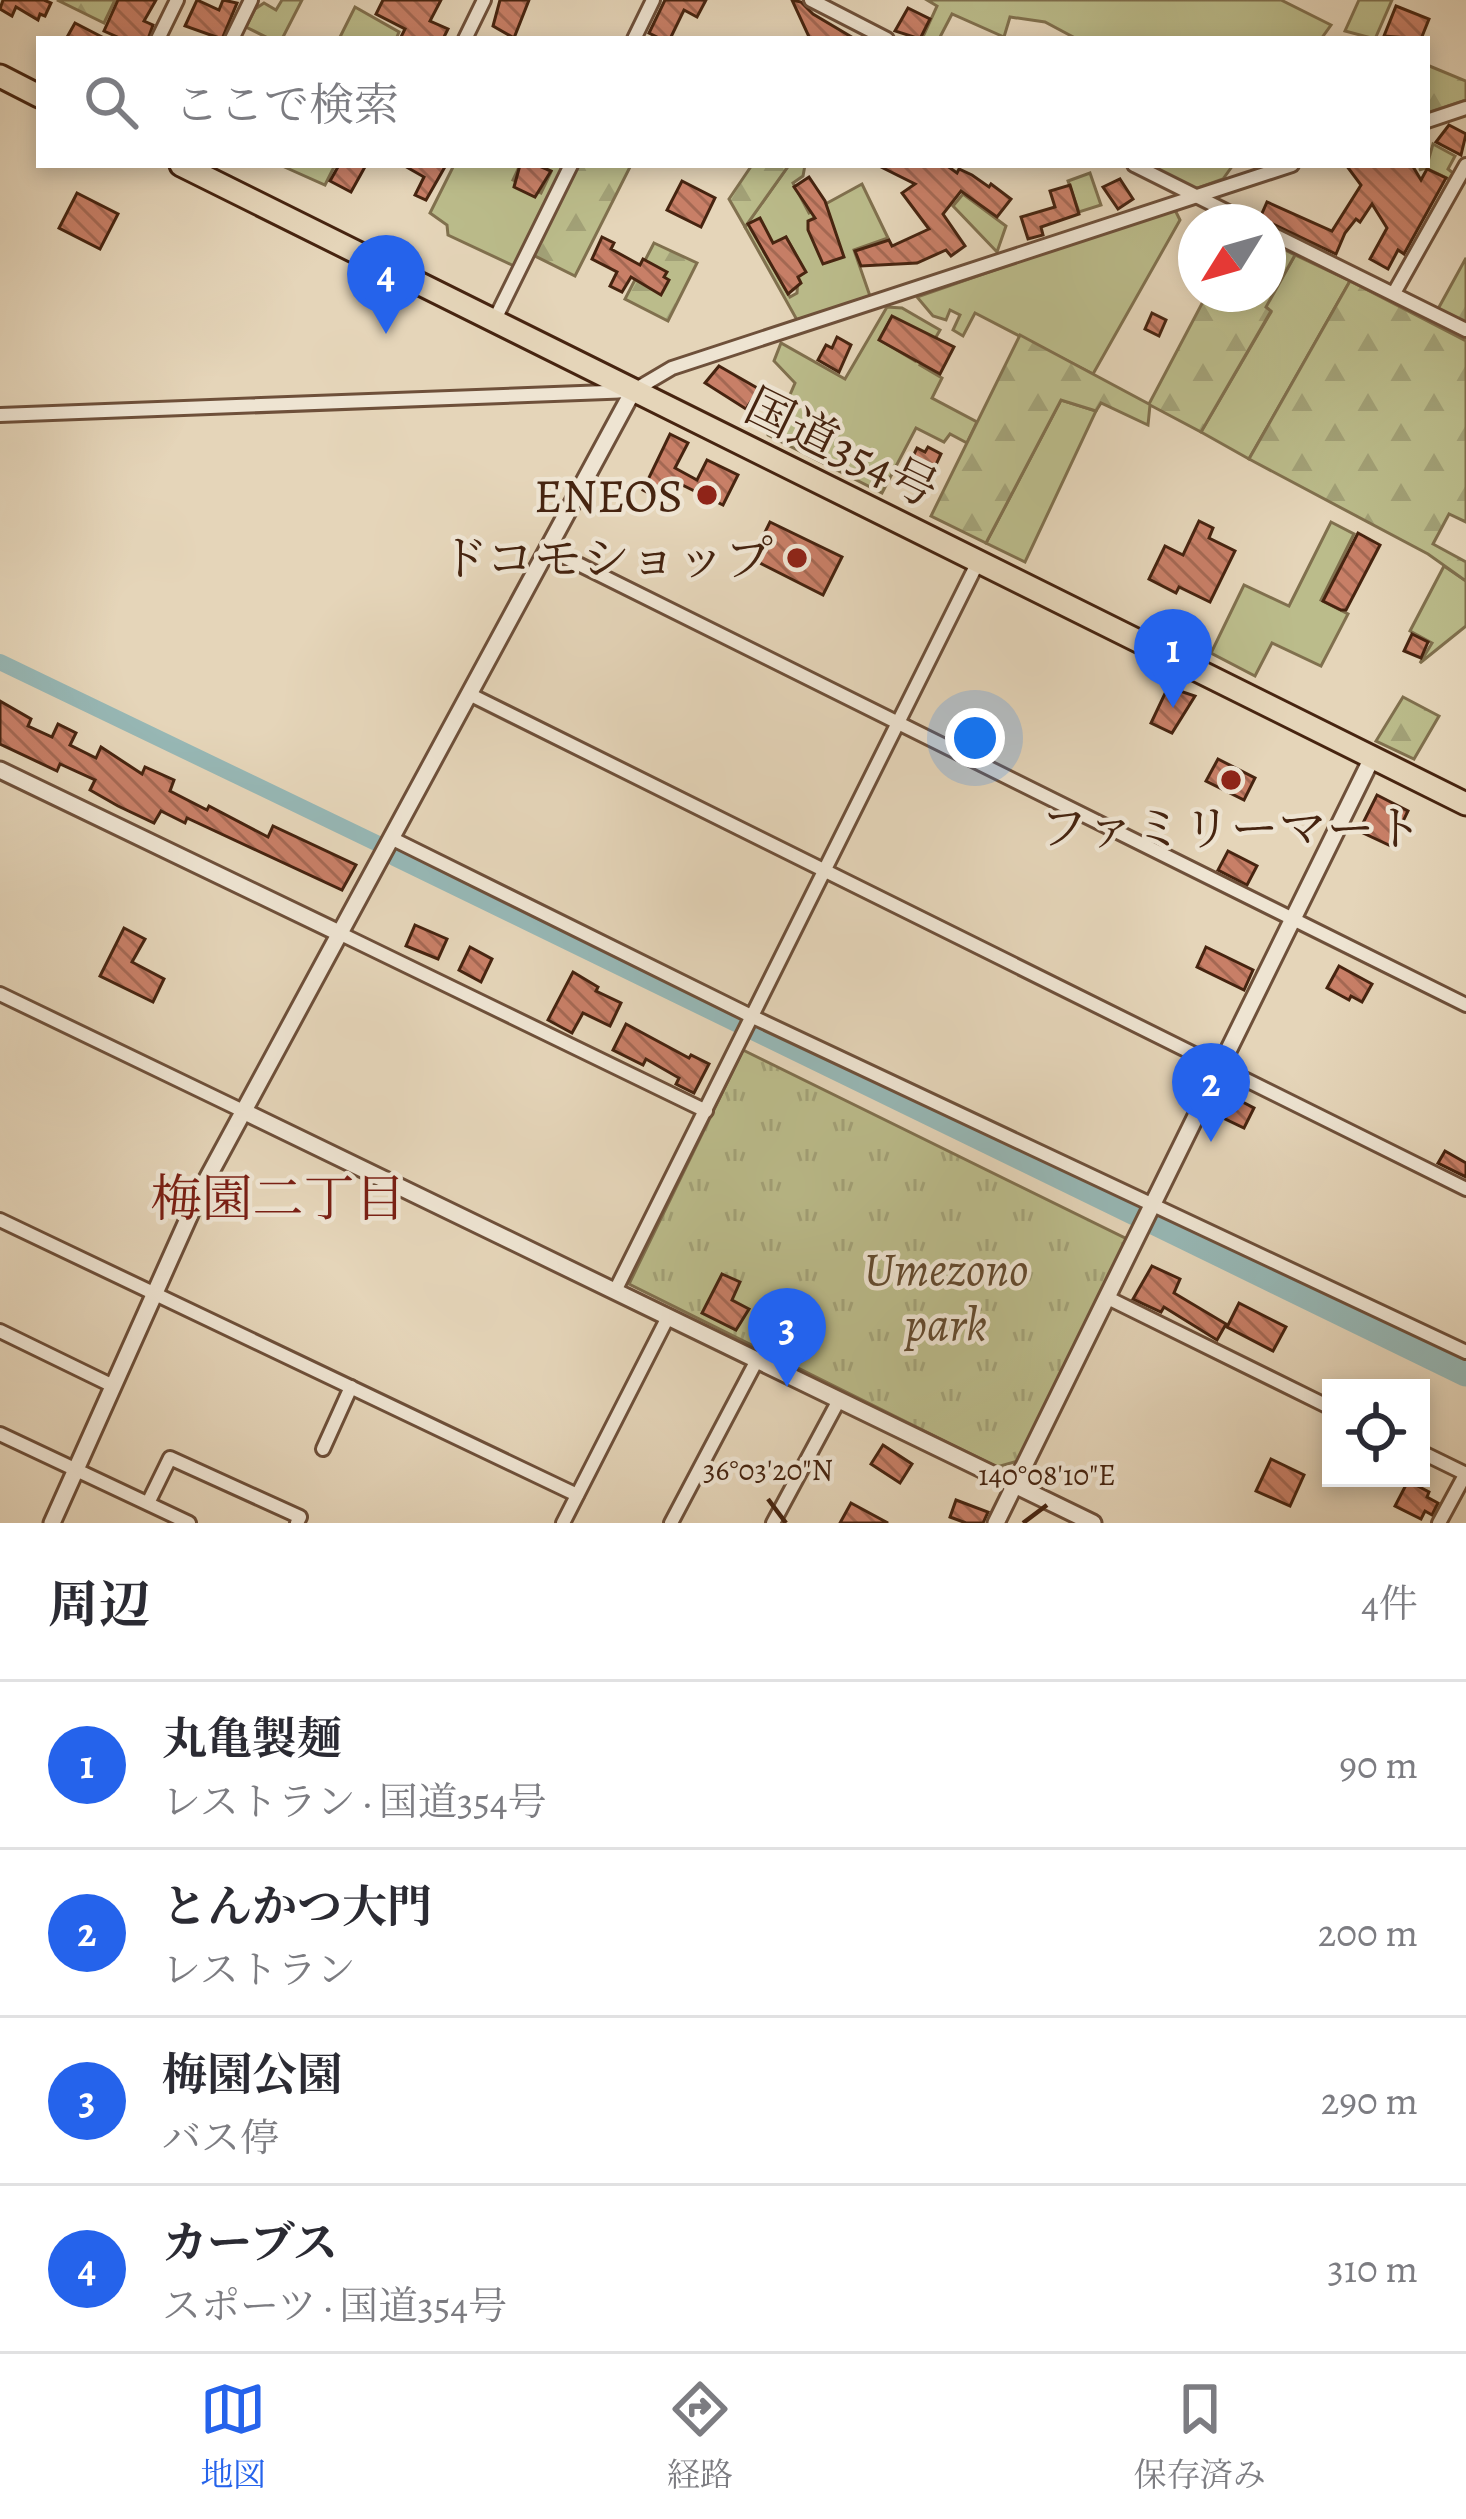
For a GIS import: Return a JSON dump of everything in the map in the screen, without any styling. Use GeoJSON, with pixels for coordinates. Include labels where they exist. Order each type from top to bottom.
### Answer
{"type":"FeatureCollection","features":[{"type":"Feature","properties":{"kind":"highway"},"geometry":{"type":"LineString","coordinates":[[0,76],[36,94]]}},
{"type":"Feature","properties":{"kind":"highway","name":"国道354号"},"geometry":{"type":"LineString","coordinates":[[187,168],[1466,804]]}},
{"type":"Feature","properties":{"kind":"street"},"geometry":{"type":"LineString","coordinates":[[159,36],[177,0]]}},
{"type":"Feature","properties":{"kind":"street"},"geometry":{"type":"LineString","coordinates":[[233,36],[251,0]]}},
{"type":"Feature","properties":{"kind":"street"},"geometry":{"type":"LineString","coordinates":[[466,36],[484,0]]}},
{"type":"Feature","properties":{"kind":"street"},"geometry":{"type":"LineString","coordinates":[[635,36],[653,0]]}},
{"type":"Feature","properties":{"kind":"street"},"geometry":{"type":"LineString","coordinates":[[811,0],[881,36]]}},
{"type":"Feature","properties":{"kind":"street"},"geometry":{"type":"LineString","coordinates":[[1430,120],[1466,108]]}},
{"type":"Feature","properties":{"kind":"street"},"geometry":{"type":"LineString","coordinates":[[1394,293],[1466,165]]}},
{"type":"Feature","properties":{"kind":"street"},"geometry":{"type":"LineString","coordinates":[[494,321],[570,168]]}},
{"type":"Feature","properties":{"kind":"street"},"geometry":{"type":"LineString","coordinates":[[1140,168],[1212,204]]}},
{"type":"Feature","properties":{"kind":"street"},"geometry":{"type":"LineString","coordinates":[[52,1523],[153,1293],[243,1111],[633,392],[672,368],[1283,168]]}},
{"type":"Feature","properties":{"kind":"street"},"geometry":{"type":"LineString","coordinates":[[1286,241],[1466,331]]}},
{"type":"Feature","properties":{"kind":"street"},"geometry":{"type":"LineString","coordinates":[[0,415],[633,392]]}},
{"type":"Feature","properties":{"kind":"street"},"geometry":{"type":"LineString","coordinates":[[548,549],[1466,1005]]}},
{"type":"Feature","properties":{"kind":"street"},"geometry":{"type":"LineString","coordinates":[[615,1292],[978,562]]}},
{"type":"Feature","properties":{"kind":"street"},"geometry":{"type":"LineString","coordinates":[[469,694],[1466,1189]]}},
{"type":"Feature","properties":{"kind":"street"},"geometry":{"type":"LineString","coordinates":[[996,1523],[1372,758]]}},
{"type":"Feature","properties":{"kind":"street"},"geometry":{"type":"LineString","coordinates":[[0,770],[706,1111]]}},
{"type":"Feature","properties":{"kind":"street"},"geometry":{"type":"LineString","coordinates":[[388,844],[1466,1352]]}},
{"type":"Feature","properties":{"kind":"street"},"geometry":{"type":"LineString","coordinates":[[0,994],[1094,1523]]}},
{"type":"Feature","properties":{"kind":"street"},"geometry":{"type":"LineString","coordinates":[[0,1220],[578,1495]]}},
{"type":"Feature","properties":{"kind":"street"},"geometry":{"type":"LineString","coordinates":[[1108,1298],[1322,1404]]}},
{"type":"Feature","properties":{"kind":"street"},"geometry":{"type":"LineString","coordinates":[[562,1523],[668,1317]]}},
{"type":"Feature","properties":{"kind":"street"},"geometry":{"type":"LineString","coordinates":[[0,1330],[111,1384]]}},
{"type":"Feature","properties":{"kind":"street"},"geometry":{"type":"LineString","coordinates":[[671,1523],[757,1360]]}},
{"type":"Feature","properties":{"kind":"street"},"geometry":{"type":"LineString","coordinates":[[323,1449],[351,1387]]}},
{"type":"Feature","properties":{"kind":"street"},"geometry":{"type":"LineString","coordinates":[[773,1523],[838,1400]]}},
{"type":"Feature","properties":{"kind":"street"},"geometry":{"type":"LineString","coordinates":[[0,1434],[189,1523]]}},
{"type":"Feature","properties":{"kind":"street"},"geometry":{"type":"LineString","coordinates":[[1430,1456],[1466,1474],[1439,1523]]}},
{"type":"Feature","properties":{"kind":"street"},"geometry":{"type":"LineString","coordinates":[[148,1503],[170,1458],[300,1517],[297,1523]]}},
{"type":"Feature","properties":{"kind":"green space"},"geometry":{"type":"Polygon","coordinates":[[[57,0],[115,0],[104,23],[57,0]]]}},
{"type":"Feature","properties":{"kind":"green space"},"geometry":{"type":"Polygon","coordinates":[[[282,0],[302,0],[284,36],[264,36],[246,27],[264,3],[276,10],[282,0]]]}},
{"type":"Feature","properties":{"kind":"green space"},"geometry":{"type":"Polygon","coordinates":[[[927,0],[1281,0],[1331,25],[1323,36],[1071,36],[1045,22],[1010,17],[1002,36],[952,14],[941,36],[923,36],[937,6],[927,0]]]}},
{"type":"Feature","properties":{"kind":"green space"},"geometry":{"type":"Polygon","coordinates":[[[1359,0],[1392,0],[1376,36],[1345,31],[1359,0]]]}},
{"type":"Feature","properties":{"kind":"green space"},"geometry":{"type":"Polygon","coordinates":[[[355,7],[399,32],[397,36],[340,36],[355,7]]]}},
{"type":"Feature","properties":{"kind":"green space"},"geometry":{"type":"Polygon","coordinates":[[[1430,66],[1466,81],[1466,100],[1430,112],[1430,66]]]}},
{"type":"Feature","properties":{"kind":"green space"},"geometry":{"type":"Polygon","coordinates":[[[1433,144],[1455,156],[1449,179],[1426,168],[1430,168],[1433,144]]]}},
{"type":"Feature","properties":{"kind":"green space"},"geometry":{"type":"Polygon","coordinates":[[[287,168],[334,168],[325,185],[287,168]]]}},
{"type":"Feature","properties":{"kind":"green space"},"geometry":{"type":"Polygon","coordinates":[[[452,168],[519,168],[513,180],[541,193],[551,172],[543,168],[563,168],[514,266],[448,235],[447,225],[430,213],[452,168]]]}},
{"type":"Feature","properties":{"kind":"green space"},"geometry":{"type":"Polygon","coordinates":[[[576,168],[629,168],[575,276],[533,255],[576,168]]]}},
{"type":"Feature","properties":{"kind":"green space"},"geometry":{"type":"Polygon","coordinates":[[[750,168],[787,168],[745,227],[729,199],[750,168]]]}},
{"type":"Feature","properties":{"kind":"green space"},"geometry":{"type":"Polygon","coordinates":[[[787,168],[804,168],[803,176],[793,183],[809,213],[862,184],[888,238],[854,250],[870,296],[797,320],[745,227],[787,168]],[[786,237],[764,252],[790,297],[797,293],[798,277],[805,272],[786,237]]]}},
{"type":"Feature","properties":{"kind":"green space"},"geometry":{"type":"Polygon","coordinates":[[[1153,168],[1231,168],[1223,179],[1195,189],[1153,168]]]}},
{"type":"Feature","properties":{"kind":"green space"},"geometry":{"type":"Polygon","coordinates":[[[1090,173],[1101,205],[1079,212],[1068,181],[1090,173]]]}},
{"type":"Feature","properties":{"kind":"green space"},"geometry":{"type":"Polygon","coordinates":[[[963,194],[1006,226],[997,252],[953,206],[963,194]]]}},
{"type":"Feature","properties":{"kind":"green space"},"geometry":{"type":"Polygon","coordinates":[[[1174,208],[1178,216],[1093,374],[975,313],[963,336],[953,330],[960,315],[950,310],[946,320],[933,316],[917,297],[1174,208]]]}},
{"type":"Feature","properties":{"kind":"green space"},"geometry":{"type":"Polygon","coordinates":[[[654,243],[697,263],[668,321],[625,299],[654,243]]]}},
{"type":"Feature","properties":{"kind":"green space"},"geometry":{"type":"Polygon","coordinates":[[[1286,250],[1295,255],[1286,271],[1286,250]]]}},
{"type":"Feature","properties":{"kind":"green space"},"geometry":{"type":"Polygon","coordinates":[[[1295,255],[1350,281],[1249,459],[1201,432],[1271,312],[1286,312],[1286,271],[1295,255]]]}},
{"type":"Feature","properties":{"kind":"green space"},"geometry":{"type":"Polygon","coordinates":[[[1466,258],[1466,324],[1438,309],[1466,258]]]}},
{"type":"Feature","properties":{"kind":"green space"},"geometry":{"type":"Polygon","coordinates":[[[1350,281],[1466,341],[1466,522],[1449,514],[1433,544],[1466,562],[1466,581],[1428,554],[1249,459],[1350,281]]]}},
{"type":"Feature","properties":{"kind":"green space"},"geometry":{"type":"Polygon","coordinates":[[[887,307],[902,308],[940,330],[920,365],[942,378],[932,398],[977,422],[967,443],[950,434],[944,442],[916,428],[882,493],[768,435],[766,426],[773,418],[767,406],[773,397],[786,404],[795,383],[774,361],[781,343],[845,379],[887,307]],[[890,320],[880,340],[915,361],[926,339],[890,320]]]}},
{"type":"Feature","properties":{"kind":"green space"},"geometry":{"type":"Polygon","coordinates":[[[1198,312],[1270,312],[1201,432],[1150,405],[1148,425],[1101,403],[1096,411],[1061,400],[986,543],[931,516],[1020,335],[1149,404],[1198,312]]]}},
{"type":"Feature","properties":{"kind":"green space"},"geometry":{"type":"Polygon","coordinates":[[[1061,400],[1096,411],[1025,562],[986,543],[1061,400]]]}},
{"type":"Feature","properties":{"kind":"green space"},"geometry":{"type":"Polygon","coordinates":[[[1331,522],[1354,534],[1321,600],[1348,614],[1321,666],[1272,643],[1255,676],[1211,653],[1244,585],[1289,606],[1331,522]]]}},
{"type":"Feature","properties":{"kind":"green space"},"geometry":{"type":"Polygon","coordinates":[[[1444,566],[1466,581],[1466,626],[1420,663],[1432,643],[1410,631],[1444,566]]]}},
{"type":"Feature","properties":{"kind":"green space"},"geometry":{"type":"Polygon","coordinates":[[[1403,697],[1439,716],[1414,759],[1376,741],[1403,697]]]}},
{"type":"Feature","properties":{"kind":"green space","name":"Umezono park"},"geometry":{"type":"Polygon","coordinates":[[[743,1050],[1127,1239],[1018,1461],[997,1467],[629,1284],[743,1050]]]}},
{"type":"Feature","properties":{"kind":"building"},"geometry":{"type":"Polygon","coordinates":[[[3,0],[51,3],[38,20],[16,7],[12,16],[0,9],[3,0]]]}},
{"type":"Feature","properties":{"kind":"building"},"geometry":{"type":"Polygon","coordinates":[[[118,0],[156,0],[144,21],[153,25],[149,36],[115,36],[104,31],[118,0]]]}},
{"type":"Feature","properties":{"kind":"building"},"geometry":{"type":"Polygon","coordinates":[[[197,0],[219,10],[223,0],[237,3],[223,36],[185,26],[197,0]]]}},
{"type":"Feature","properties":{"kind":"building"},"geometry":{"type":"Polygon","coordinates":[[[383,0],[441,0],[430,21],[448,29],[444,36],[402,36],[405,29],[376,14],[383,0]]]}},
{"type":"Feature","properties":{"kind":"building"},"geometry":{"type":"Polygon","coordinates":[[[500,0],[529,0],[515,36],[493,26],[500,0]]]}},
{"type":"Feature","properties":{"kind":"building"},"geometry":{"type":"Polygon","coordinates":[[[665,0],[706,0],[697,17],[684,10],[671,36],[649,33],[665,0]]]}},
{"type":"Feature","properties":{"kind":"building"},"geometry":{"type":"Polygon","coordinates":[[[792,0],[850,36],[809,36],[792,0]]]}},
{"type":"Feature","properties":{"kind":"building"},"geometry":{"type":"Polygon","coordinates":[[[1396,6],[1429,19],[1422,36],[1384,36],[1396,6]]]}},
{"type":"Feature","properties":{"kind":"building"},"geometry":{"type":"Polygon","coordinates":[[[908,8],[930,19],[922,36],[895,31],[908,8]]]}},
{"type":"Feature","properties":{"kind":"building"},"geometry":{"type":"Polygon","coordinates":[[[75,23],[100,36],[68,36],[75,23]]]}},
{"type":"Feature","properties":{"kind":"building"},"geometry":{"type":"Polygon","coordinates":[[[1449,125],[1466,134],[1461,155],[1436,142],[1449,125]]]}},
{"type":"Feature","properties":{"kind":"building"},"geometry":{"type":"Polygon","coordinates":[[[337,168],[364,168],[351,192],[330,181],[337,168]]]}},
{"type":"Feature","properties":{"kind":"building"},"geometry":{"type":"Polygon","coordinates":[[[408,168],[444,168],[426,200],[415,195],[424,177],[408,168]]]}},
{"type":"Feature","properties":{"kind":"building"},"geometry":{"type":"Polygon","coordinates":[[[519,168],[551,171],[535,197],[514,187],[519,168]]]}},
{"type":"Feature","properties":{"kind":"building"},"geometry":{"type":"Polygon","coordinates":[[[883,168],[950,168],[957,173],[959,169],[1011,199],[997,217],[961,191],[943,214],[965,246],[951,256],[946,250],[917,263],[861,266],[855,251],[889,240],[892,246],[929,229],[902,193],[915,184],[883,168]]]}},
{"type":"Feature","properties":{"kind":"building"},"geometry":{"type":"Polygon","coordinates":[[[1348,168],[1414,168],[1421,180],[1427,169],[1446,178],[1404,254],[1398,250],[1388,269],[1370,259],[1387,228],[1372,204],[1345,233],[1336,254],[1286,230],[1286,210],[1332,231],[1361,185],[1348,168]]]}},
{"type":"Feature","properties":{"kind":"building"},"geometry":{"type":"Polygon","coordinates":[[[809,177],[825,201],[844,257],[823,264],[808,230],[808,221],[815,218],[794,187],[809,177]]]}},
{"type":"Feature","properties":{"kind":"building"},"geometry":{"type":"Polygon","coordinates":[[[1120,179],[1133,199],[1118,209],[1103,187],[1120,179]]]}},
{"type":"Feature","properties":{"kind":"building"},"geometry":{"type":"Polygon","coordinates":[[[682,181],[715,198],[701,227],[667,210],[682,181]]]}},
{"type":"Feature","properties":{"kind":"building"},"geometry":{"type":"Polygon","coordinates":[[[1070,185],[1079,214],[1041,227],[1043,235],[1028,239],[1021,217],[1055,207],[1050,191],[1070,185]]]}},
{"type":"Feature","properties":{"kind":"building"},"geometry":{"type":"Polygon","coordinates":[[[77,193],[118,214],[100,249],[59,228],[77,193]]]}},
{"type":"Feature","properties":{"kind":"building"},"geometry":{"type":"Polygon","coordinates":[[[760,218],[773,243],[786,237],[806,272],[788,294],[748,224],[760,218]]]}},
{"type":"Feature","properties":{"kind":"building"},"geometry":{"type":"Polygon","coordinates":[[[602,237],[614,243],[611,249],[640,265],[643,259],[667,272],[664,277],[669,280],[661,295],[631,277],[622,292],[610,286],[617,272],[592,259],[602,237]]]}},
{"type":"Feature","properties":{"kind":"building"},"geometry":{"type":"Polygon","coordinates":[[[1152,313],[1166,320],[1159,336],[1145,329],[1152,313]]]}},
{"type":"Feature","properties":{"kind":"building"},"geometry":{"type":"Polygon","coordinates":[[[892,316],[954,347],[940,374],[879,340],[892,316]]]}},
{"type":"Feature","properties":{"kind":"building"},"geometry":{"type":"Polygon","coordinates":[[[837,337],[851,345],[839,372],[818,360],[837,337]]]}},
{"type":"Feature","properties":{"kind":"building"},"geometry":{"type":"Polygon","coordinates":[[[719,366],[759,389],[746,409],[705,383],[719,366]]]}},
{"type":"Feature","properties":{"kind":"building"},"geometry":{"type":"Polygon","coordinates":[[[670,434],[688,443],[675,468],[697,480],[707,460],[738,475],[723,505],[670,479],[660,499],[643,490],[670,434]]]}},
{"type":"Feature","properties":{"kind":"building"},"geometry":{"type":"Polygon","coordinates":[[[928,447],[941,454],[933,471],[911,460],[917,448],[925,452],[928,447]]]}},
{"type":"Feature","properties":{"kind":"building"},"geometry":{"type":"Polygon","coordinates":[[[1199,521],[1213,528],[1209,538],[1235,551],[1210,602],[1149,579],[1165,546],[1183,555],[1199,521]]]}},
{"type":"Feature","properties":{"kind":"building","name":"ドコモショップ"},"geometry":{"type":"Polygon","coordinates":[[[770,522],[842,557],[823,595],[752,559],[770,522]]]}},
{"type":"Feature","properties":{"kind":"building"},"geometry":{"type":"Polygon","coordinates":[[[1358,533],[1380,545],[1346,610],[1341,610],[1323,601],[1358,533]]]}},
{"type":"Feature","properties":{"kind":"building"},"geometry":{"type":"Polygon","coordinates":[[[1412,634],[1428,642],[1421,658],[1404,651],[1412,634]]]}},
{"type":"Feature","properties":{"kind":"building"},"geometry":{"type":"Polygon","coordinates":[[[1168,687],[1195,696],[1172,733],[1151,723],[1168,687]]]}},
{"type":"Feature","properties":{"kind":"building"},"geometry":{"type":"Polygon","coordinates":[[[0,701],[31,719],[28,726],[52,737],[58,724],[76,733],[70,745],[96,758],[101,747],[142,774],[145,767],[174,780],[170,791],[207,810],[209,806],[268,837],[273,826],[356,865],[342,890],[187,818],[185,823],[161,811],[154,823],[90,790],[95,780],[60,764],[57,771],[0,744],[0,701]]]}},
{"type":"Feature","properties":{"kind":"building","name":"ファミリーマート"},"geometry":{"type":"Polygon","coordinates":[[[1218,759],[1255,778],[1244,800],[1206,781],[1218,759]]]}},
{"type":"Feature","properties":{"kind":"building"},"geometry":{"type":"Polygon","coordinates":[[[1377,795],[1408,811],[1391,846],[1359,831],[1377,795]]]}},
{"type":"Feature","properties":{"kind":"building"},"geometry":{"type":"Polygon","coordinates":[[[1228,851],[1257,866],[1247,885],[1218,870],[1228,851]]]}},
{"type":"Feature","properties":{"kind":"building"},"geometry":{"type":"Polygon","coordinates":[[[415,925],[447,939],[438,959],[406,946],[415,925]]]}},
{"type":"Feature","properties":{"kind":"building"},"geometry":{"type":"Polygon","coordinates":[[[124,928],[145,939],[132,962],[164,979],[153,1002],[100,976],[124,928]]]}},
{"type":"Feature","properties":{"kind":"building"},"geometry":{"type":"Polygon","coordinates":[[[470,947],[492,959],[481,982],[459,970],[470,947]]]}},
{"type":"Feature","properties":{"kind":"building"},"geometry":{"type":"Polygon","coordinates":[[[1206,947],[1253,970],[1244,990],[1197,967],[1206,947]]]}},
{"type":"Feature","properties":{"kind":"building"},"geometry":{"type":"Polygon","coordinates":[[[1339,966],[1372,984],[1362,1002],[1327,988],[1339,966]]]}},
{"type":"Feature","properties":{"kind":"building"},"geometry":{"type":"Polygon","coordinates":[[[573,972],[621,1003],[610,1026],[583,1013],[572,1033],[548,1020],[573,972]]]}},
{"type":"Feature","properties":{"kind":"building"},"geometry":{"type":"Polygon","coordinates":[[[626,1024],[709,1064],[694,1093],[646,1059],[643,1065],[613,1050],[626,1024]]]}},
{"type":"Feature","properties":{"kind":"building"},"geometry":{"type":"Polygon","coordinates":[[[1229,1095],[1254,1108],[1244,1128],[1219,1116],[1229,1095]]]}},
{"type":"Feature","properties":{"kind":"building"},"geometry":{"type":"Polygon","coordinates":[[[1445,1151],[1466,1163],[1466,1177],[1438,1163],[1445,1151]]]}},
{"type":"Feature","properties":{"kind":"building"},"geometry":{"type":"Polygon","coordinates":[[[1152,1266],[1180,1279],[1174,1293],[1226,1324],[1217,1340],[1164,1307],[1161,1312],[1133,1299],[1152,1266]]]}},
{"type":"Feature","properties":{"kind":"building"},"geometry":{"type":"Polygon","coordinates":[[[722,1274],[740,1282],[732,1300],[749,1309],[736,1330],[702,1313],[722,1274]]]}},
{"type":"Feature","properties":{"kind":"building"},"geometry":{"type":"Polygon","coordinates":[[[1239,1303],[1286,1327],[1273,1351],[1227,1327],[1239,1303]]]}},
{"type":"Feature","properties":{"kind":"building"},"geometry":{"type":"Polygon","coordinates":[[[883,1445],[912,1464],[900,1483],[871,1464],[883,1445]]]}},
{"type":"Feature","properties":{"kind":"building"},"geometry":{"type":"Polygon","coordinates":[[[1271,1459],[1304,1475],[1290,1506],[1256,1491],[1271,1459]]]}},
{"type":"Feature","properties":{"kind":"building"},"geometry":{"type":"Polygon","coordinates":[[[1405,1487],[1419,1487],[1438,1503],[1432,1515],[1425,1511],[1421,1519],[1395,1506],[1405,1487]]]}},
{"type":"Feature","properties":{"kind":"building"},"geometry":{"type":"Polygon","coordinates":[[[956,1500],[988,1512],[983,1523],[950,1517],[956,1500]]]}},
{"type":"Feature","properties":{"kind":"building"},"geometry":{"type":"Polygon","coordinates":[[[851,1503],[888,1523],[840,1523],[851,1503]]]}},
{"type":"Feature","properties":{"kind":"waterway"},"geometry":{"type":"LineString","coordinates":[[0,662],[397,853]]}},
{"type":"Feature","properties":{"kind":"waterway"},"geometry":{"type":"LineString","coordinates":[[397,853],[1466,1373]]}},
{"type":"Feature","properties":{"kind":"place","name":"カーブス"},"geometry":{"type":"Point","coordinates":[386,334]}},
{"type":"Feature","properties":{"kind":"place","name":"ENEOS"},"geometry":{"type":"Point","coordinates":[707,495]}},
{"type":"Feature","properties":{"kind":"place","name":"ドコモショップ"},"geometry":{"type":"Point","coordinates":[797,558]}},
{"type":"Feature","properties":{"kind":"place","name":"丸亀製麺"},"geometry":{"type":"Point","coordinates":[1173,708]}},
{"type":"Feature","properties":{"kind":"place","name":"ファミリーマート"},"geometry":{"type":"Point","coordinates":[1231,780]}},
{"type":"Feature","properties":{"kind":"place","name":"とんかつ大門"},"geometry":{"type":"Point","coordinates":[1211,1142]}},
{"type":"Feature","properties":{"kind":"place","name":"梅園公園"},"geometry":{"type":"Point","coordinates":[787,1387]}},
{"type":"Feature","properties":{"kind":"district","name":"梅園二丁目"},"geometry":{"type":"Point","coordinates":[278,1198]}}]}
